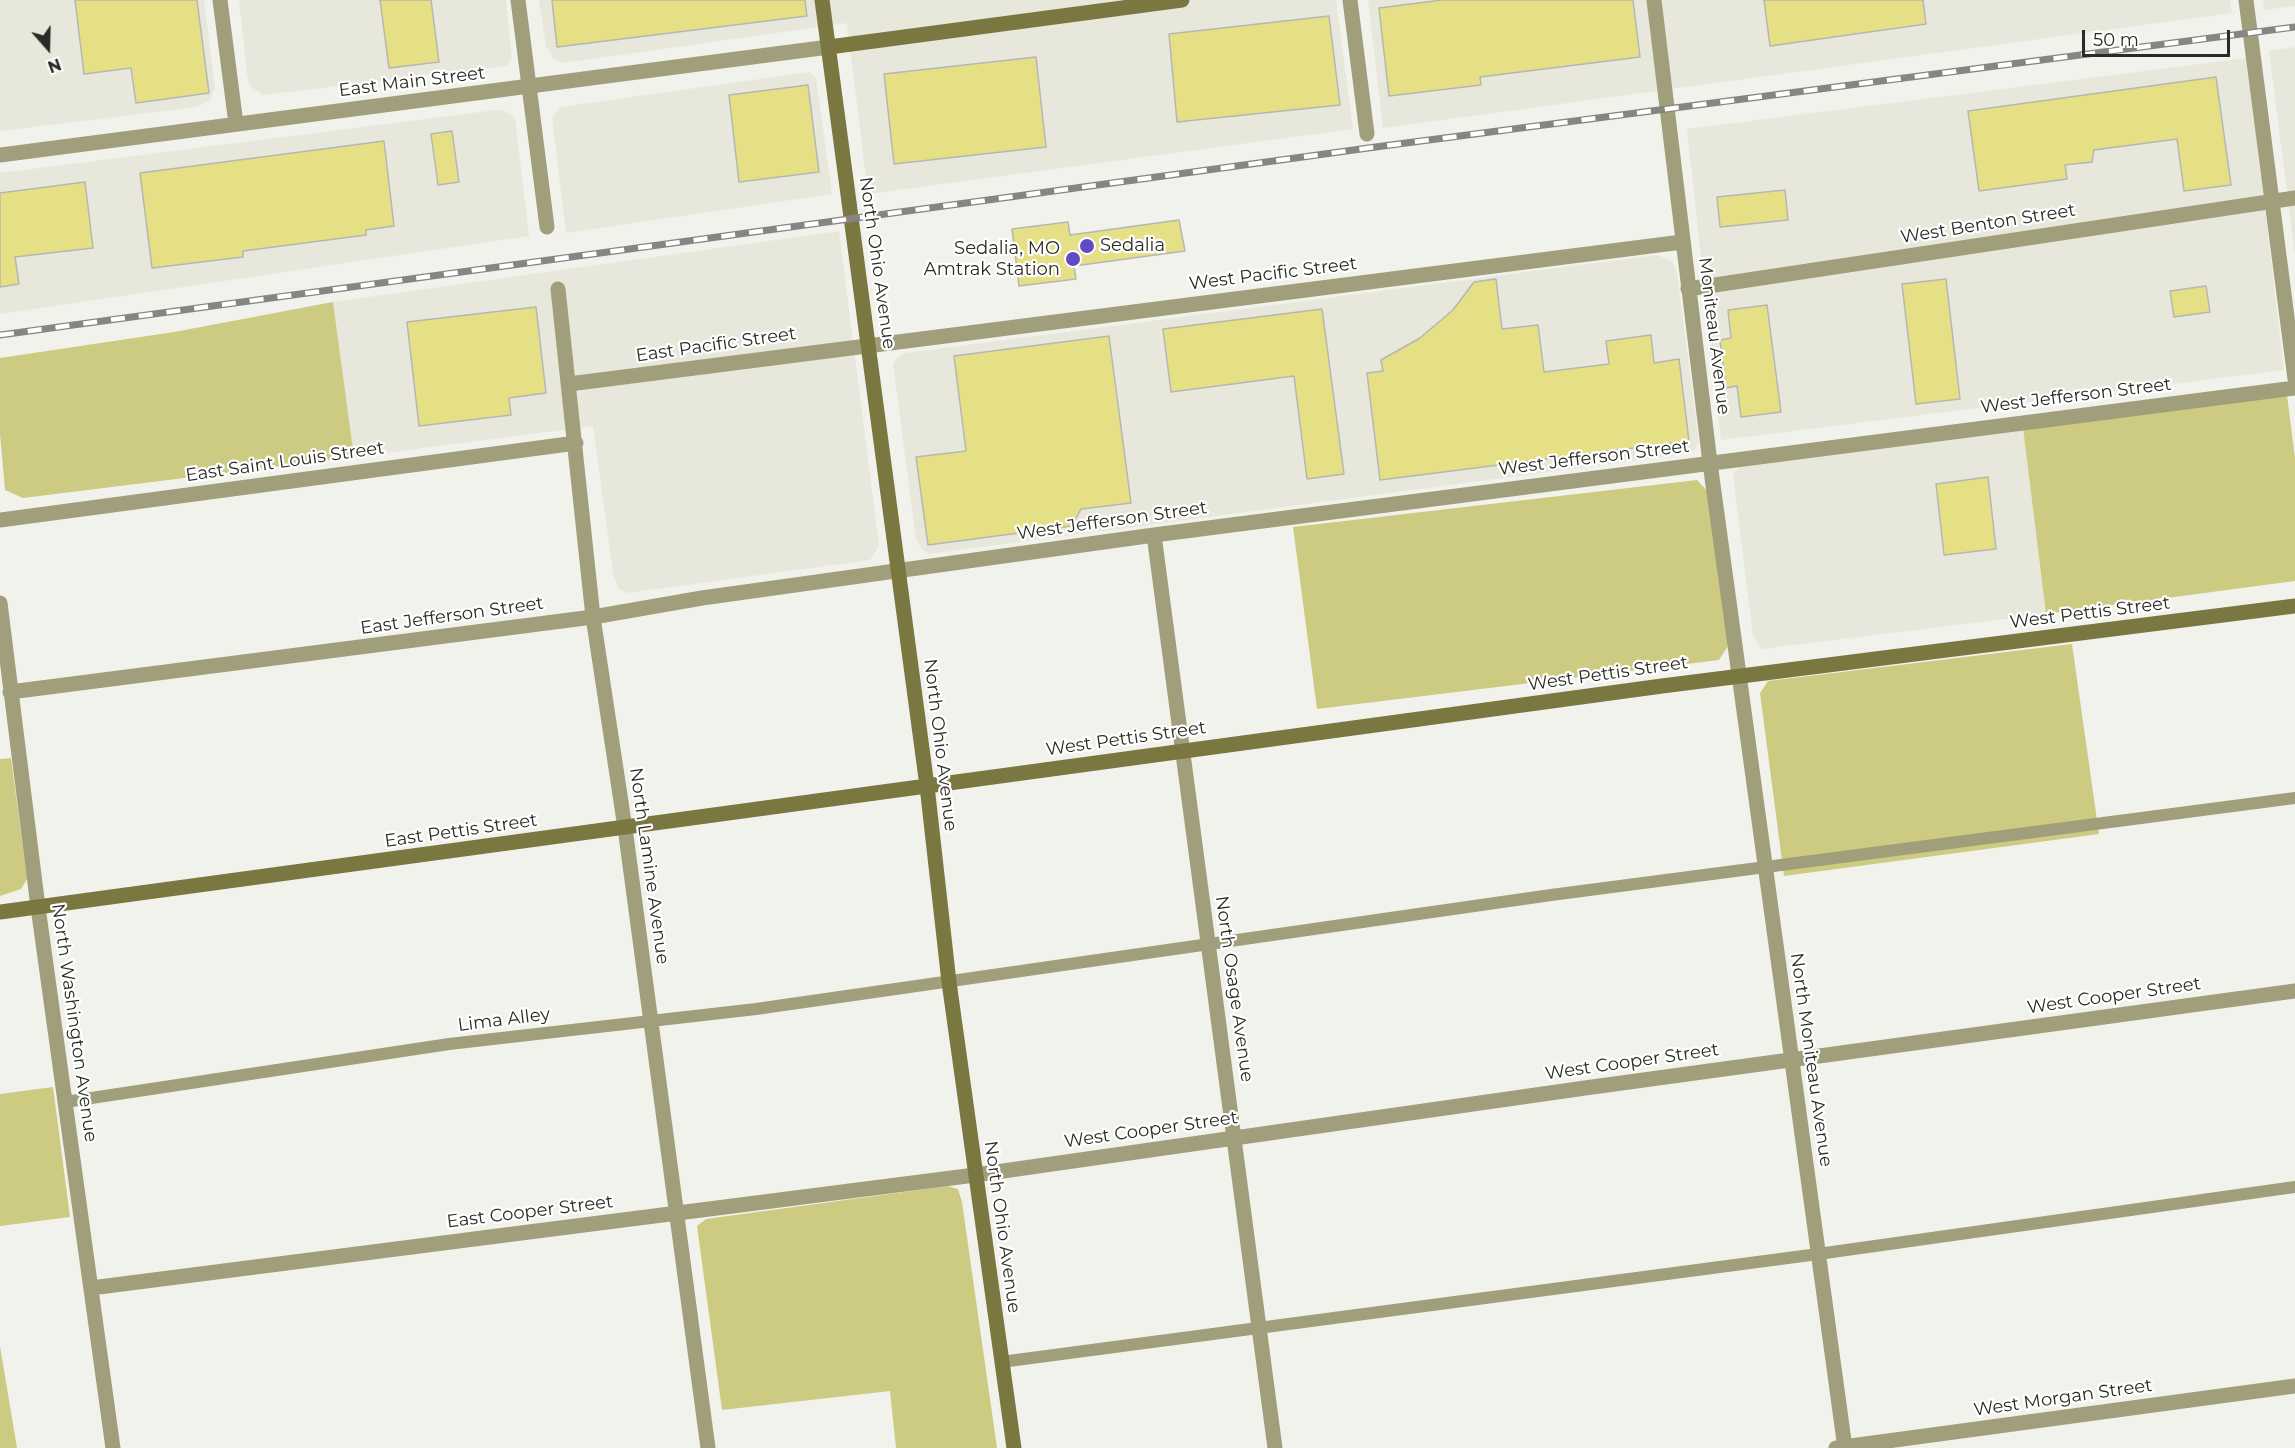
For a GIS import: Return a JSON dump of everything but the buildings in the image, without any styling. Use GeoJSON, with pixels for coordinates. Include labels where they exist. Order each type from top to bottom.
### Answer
{"type":"FeatureCollection","features":[{"type":"Feature","properties":{"kind":"street"},"geometry":{"type":"LineString","coordinates":[[220,0],[236,124]]}},
{"type":"Feature","properties":{"kind":"street"},"geometry":{"type":"LineString","coordinates":[[518,0],[547,227]]}},
{"type":"Feature","properties":{"kind":"street","name":"North Ohio Avenue"},"geometry":{"type":"LineString","coordinates":[[822,0],[927,786],[949,982],[1014,1448]]}},
{"type":"Feature","properties":{"kind":"street"},"geometry":{"type":"LineString","coordinates":[[829,47],[1081,7],[1182,0]]}},
{"type":"Feature","properties":{"kind":"street"},"geometry":{"type":"LineString","coordinates":[[1350,0],[1367,134]]}},
{"type":"Feature","properties":{"kind":"street","name":"Moniteau Avenue"},"geometry":{"type":"LineString","coordinates":[[1654,0],[1710,463],[1740,676]]}},
{"type":"Feature","properties":{"kind":"street"},"geometry":{"type":"LineString","coordinates":[[2246,0],[2295,379]]}},
{"type":"Feature","properties":{"kind":"street","name":"East Main Street"},"geometry":{"type":"LineString","coordinates":[[0,155],[829,47]]}},
{"type":"Feature","properties":{"kind":"street","name":"West Benton Street"},"geometry":{"type":"LineString","coordinates":[[1688,289],[2295,198]]}},
{"type":"Feature","properties":{"kind":"street","name":"West Pacific Street"},"geometry":{"type":"LineString","coordinates":[[868,344],[1682,242]]}},
{"type":"Feature","properties":{"kind":"street","name":"North Lamine Avenue"},"geometry":{"type":"LineString","coordinates":[[558,290],[593,617],[625,828],[708,1448]]}},
{"type":"Feature","properties":{"kind":"street","name":"East Pacific Street"},"geometry":{"type":"LineString","coordinates":[[569,384],[868,344]]}},
{"type":"Feature","properties":{"kind":"street","name":"West Jefferson Street"},"geometry":{"type":"LineString","coordinates":[[898,571],[1154,535],[2295,388]]}},
{"type":"Feature","properties":{"kind":"street","name":"East Saint Louis Street"},"geometry":{"type":"LineString","coordinates":[[0,520],[576,443]]}},
{"type":"Feature","properties":{"kind":"street","name":"North Osage Avenue"},"geometry":{"type":"LineString","coordinates":[[1154,535],[1275,1448]]}},
{"type":"Feature","properties":{"kind":"street","name":"East Jefferson Street"},"geometry":{"type":"LineString","coordinates":[[10,692],[593,617],[702,598],[898,571]]}},
{"type":"Feature","properties":{"kind":"street","name":"North Washington Avenue"},"geometry":{"type":"LineString","coordinates":[[0,603],[38,907],[113,1448]]}},
{"type":"Feature","properties":{"kind":"street","name":"West Pettis Street"},"geometry":{"type":"LineString","coordinates":[[927,786],[1740,676],[2295,606]]}},
{"type":"Feature","properties":{"kind":"street","name":"North Moniteau Avenue"},"geometry":{"type":"LineString","coordinates":[[1740,676],[1842,1448]]}},
{"type":"Feature","properties":{"kind":"street","name":"East Pettis Street"},"geometry":{"type":"LineString","coordinates":[[0,912],[927,786]]}},
{"type":"Feature","properties":{"kind":"street","name":"West Cooper Street"},"geometry":{"type":"LineString","coordinates":[[975,1174],[2295,992]]}},
{"type":"Feature","properties":{"kind":"street","name":"East Cooper Street"},"geometry":{"type":"LineString","coordinates":[[91,1288],[975,1174]]}},
{"type":"Feature","properties":{"kind":"street","name":"West Morgan Street"},"geometry":{"type":"LineString","coordinates":[[1842,1448],[2295,1386]]}},
{"type":"Feature","properties":{"kind":"lane","name":"Lima Alley"},"geometry":{"type":"LineString","coordinates":[[65,1102],[449,1044],[650,1021],[949,982],[1551,895],[2295,798]]}},
{"type":"Feature","properties":{"kind":"lane"},"geometry":{"type":"LineString","coordinates":[[1002,1362],[1818,1254],[2295,1187]]}},
{"type":"Feature","properties":{"kind":"shaded area"},"geometry":{"type":"Polygon","coordinates":[[[0,0],[204,0],[215,89],[210,100],[197,107],[0,131],[0,0]]]}},
{"type":"Feature","properties":{"kind":"shaded area"},"geometry":{"type":"Polygon","coordinates":[[[239,0],[506,0],[512,59],[506,66],[263,95],[250,86],[239,0]]]}},
{"type":"Feature","properties":{"kind":"shaded area"},"geometry":{"type":"Polygon","coordinates":[[[539,0],[1336,0],[1353,129],[868,194],[847,23],[563,63],[554,59],[546,46],[539,0]]]}},
{"type":"Feature","properties":{"kind":"shaded area"},"geometry":{"type":"Polygon","coordinates":[[[1368,0],[2230,0],[2232,13],[1383,128],[1368,0]]]}},
{"type":"Feature","properties":{"kind":"shaded area"},"geometry":{"type":"Polygon","coordinates":[[[2263,0],[2295,0],[2295,6],[2264,10],[2263,0]]]}},
{"type":"Feature","properties":{"kind":"shaded area"},"geometry":{"type":"Polygon","coordinates":[[[2295,47],[2295,255],[2269,51],[2295,47]]]}},
{"type":"Feature","properties":{"kind":"shaded area"},"geometry":{"type":"Polygon","coordinates":[[[2247,58],[2284,370],[1721,440],[1687,129],[2247,58]]]}},
{"type":"Feature","properties":{"kind":"shaded area"},"geometry":{"type":"Polygon","coordinates":[[[810,72],[816,78],[832,194],[566,233],[552,117],[560,107],[810,72]]]}},
{"type":"Feature","properties":{"kind":"shaded area"},"geometry":{"type":"Polygon","coordinates":[[[496,110],[505,111],[515,118],[529,236],[0,314],[0,173],[496,110]]]}},
{"type":"Feature","properties":{"kind":"shaded area"},"geometry":{"type":"Polygon","coordinates":[[[839,231],[879,546],[870,560],[627,593],[618,588],[613,573],[593,426],[354,457],[333,302],[839,231]]]}},
{"type":"Feature","properties":{"kind":"shaded area"},"geometry":{"type":"Polygon","coordinates":[[[1657,255],[1672,261],[1677,273],[1699,442],[1695,449],[1684,454],[929,554],[922,549],[916,539],[893,364],[905,353],[1657,255]]]}},
{"type":"Feature","properties":{"kind":"shaded area"},"geometry":{"type":"Polygon","coordinates":[[[333,302],[354,457],[23,498],[5,490],[0,434],[0,358],[174,332],[333,302]]]}},
{"type":"Feature","properties":{"kind":"shaded area"},"geometry":{"type":"Polygon","coordinates":[[[2287,395],[2295,458],[2295,581],[2046,614],[2023,428],[2287,395]]]}},
{"type":"Feature","properties":{"kind":"shaded area"},"geometry":{"type":"Polygon","coordinates":[[[2023,428],[2046,614],[1761,649],[1753,636],[1733,475],[1742,463],[2023,428]]]}},
{"type":"Feature","properties":{"kind":"shaded area"},"geometry":{"type":"Polygon","coordinates":[[[1697,480],[1711,495],[1728,646],[1719,660],[1317,709],[1293,527],[1697,480]]]}},
{"type":"Feature","properties":{"kind":"shaded area"},"geometry":{"type":"Polygon","coordinates":[[[2072,644],[2099,834],[1784,876],[1760,693],[1768,681],[2072,644]]]}},
{"type":"Feature","properties":{"kind":"shaded area"},"geometry":{"type":"Polygon","coordinates":[[[11,758],[27,879],[21,889],[0,896],[0,759],[11,758]]]}},
{"type":"Feature","properties":{"kind":"shaded area"},"geometry":{"type":"Polygon","coordinates":[[[53,1087],[70,1217],[0,1226],[0,1094],[53,1087]]]}},
{"type":"Feature","properties":{"kind":"shaded area"},"geometry":{"type":"Polygon","coordinates":[[[948,1186],[958,1189],[962,1202],[997,1448],[896,1448],[890,1391],[722,1410],[697,1226],[706,1219],[948,1186]]]}},
{"type":"Feature","properties":{"kind":"shaded area"},"geometry":{"type":"Polygon","coordinates":[[[0,1346],[17,1448],[0,1448],[0,1346]]]}},
{"type":"Feature","properties":{"kind":"railway"},"geometry":{"type":"LineString","coordinates":[[0,335],[1383,146],[2295,27]]}},
{"type":"Feature","properties":{"kind":"place","name":"Sedalia"},"geometry":{"type":"Point","coordinates":[1087,246]}},
{"type":"Feature","properties":{"kind":"place","name":"Sedalia, MO Amtrak Station"},"geometry":{"type":"Point","coordinates":[1073,259]}}]}
